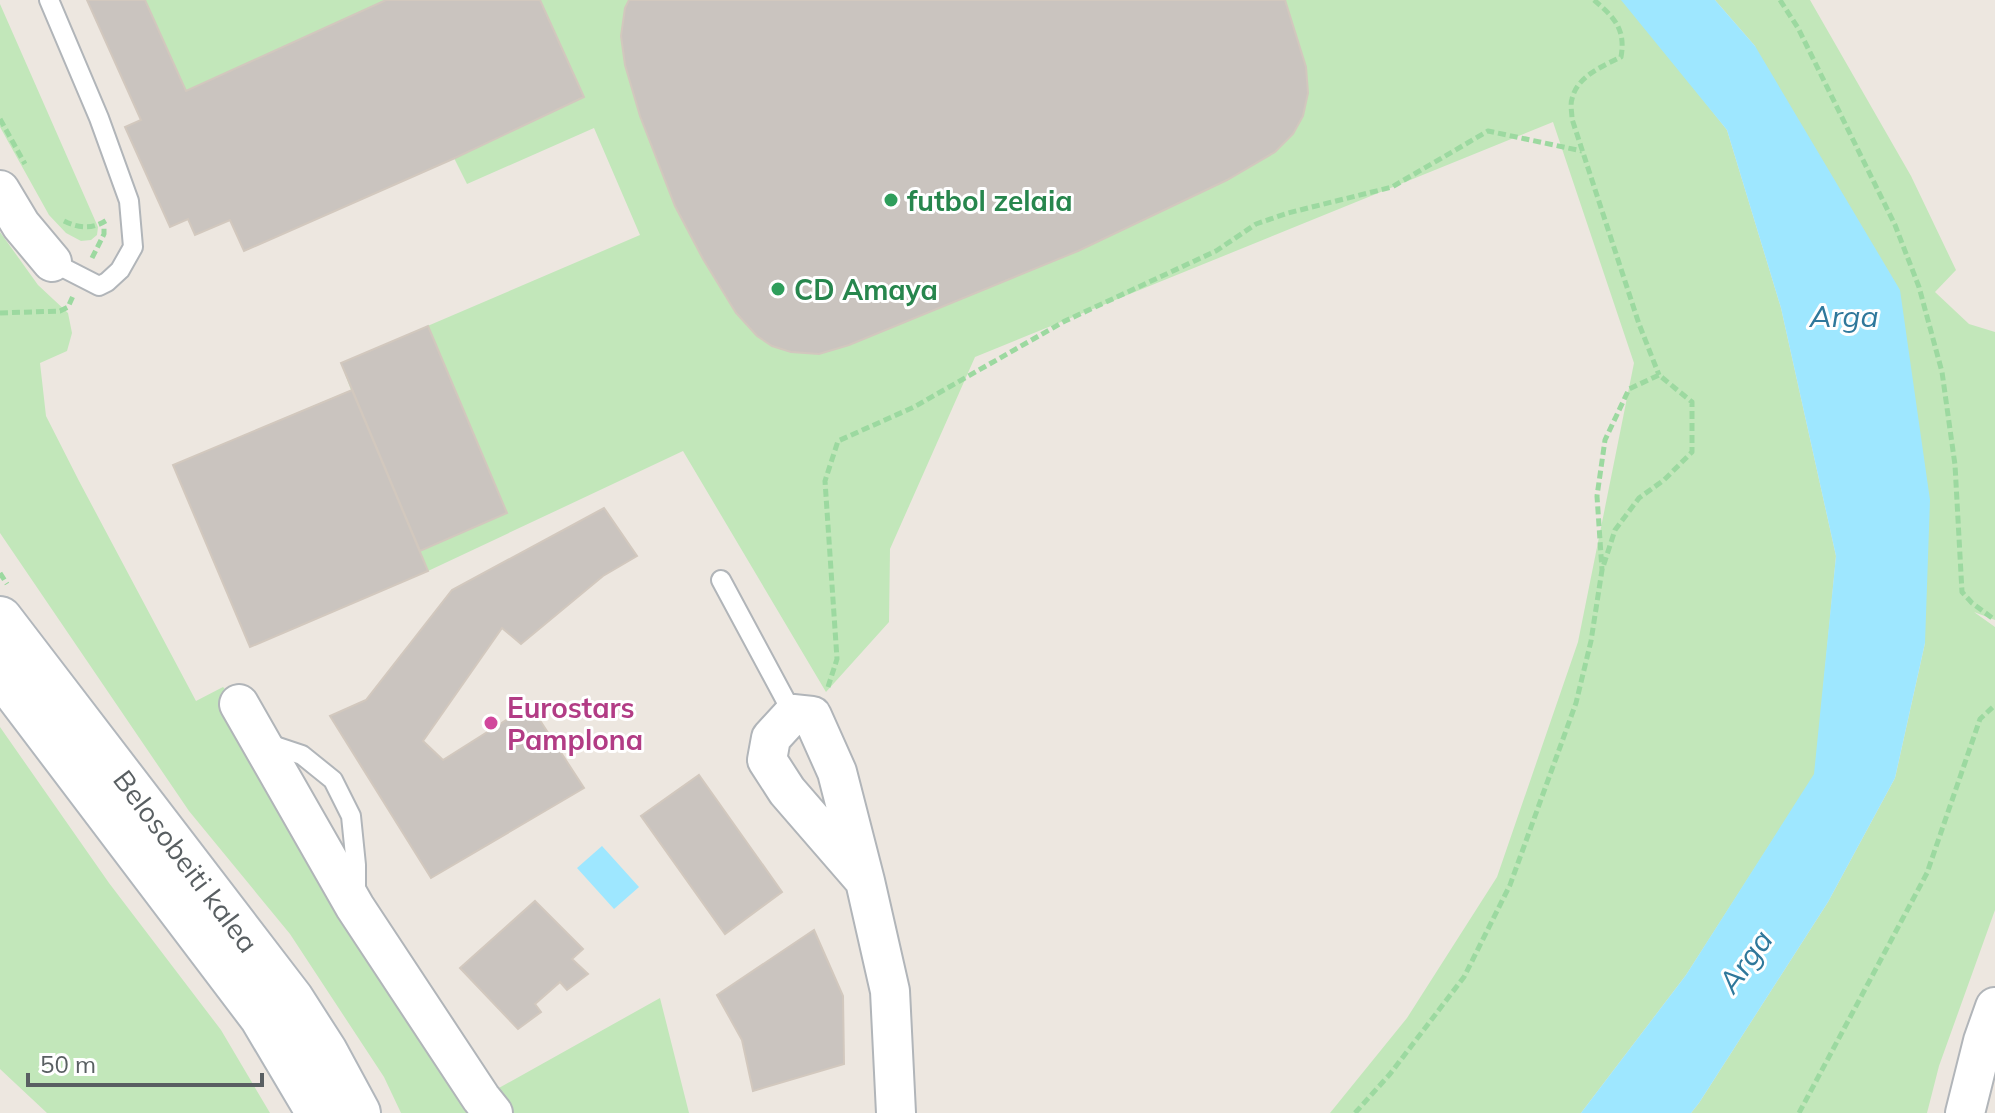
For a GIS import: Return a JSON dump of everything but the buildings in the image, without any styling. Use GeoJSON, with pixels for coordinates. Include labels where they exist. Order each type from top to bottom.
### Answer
{"type":"FeatureCollection","features":[{"type":"Feature","properties":{"kind":"main road","name":"Belosobeiti kalea"},"geometry":{"type":"LineString","coordinates":[[0,619],[291,999],[325,1052],[358,1113]]}},
{"type":"Feature","properties":{"kind":"main road","name":"Belosobeiti kalea"},"geometry":{"type":"LineString","coordinates":[[0,671],[262,1017],[319,1113]]}},
{"type":"Feature","properties":{"kind":"street"},"geometry":{"type":"LineString","coordinates":[[14,180],[21,225],[52,262]]}},
{"type":"Feature","properties":{"kind":"street"},"geometry":{"type":"LineString","coordinates":[[239,704],[355,907],[493,1113]]}},
{"type":"Feature","properties":{"kind":"street"},"geometry":{"type":"LineString","coordinates":[[865,881],[787,791],[767,760],[771,738],[803,715],[837,772],[865,881],[890,991],[896,1113]]}},
{"type":"Feature","properties":{"kind":"street"},"geometry":{"type":"LineString","coordinates":[[1965,1113],[1995,1007]]}},
{"type":"Feature","properties":{"kind":"lane"},"geometry":{"type":"LineString","coordinates":[[49,0],[99,118],[129,201],[133,247],[120,270],[99,286],[52,262]]}},
{"type":"Feature","properties":{"kind":"lane"},"geometry":{"type":"LineString","coordinates":[[721,580],[803,715]]}},
{"type":"Feature","properties":{"kind":"path"},"geometry":{"type":"LineString","coordinates":[[1355,1113],[1390,1074],[1464,977],[1510,885],[1576,703],[1591,641],[1602,570],[1615,530],[1639,498],[1664,480],[1692,452],[1692,402],[1659,375],[1639,324],[1572,119],[1572,98],[1585,77],[1621,57],[1624,42],[1613,16],[1594,0]]}},
{"type":"Feature","properties":{"kind":"path"},"geometry":{"type":"LineString","coordinates":[[1780,0],[1798,28],[1895,225],[1919,287],[1942,372],[1955,465],[1962,592],[1995,620]]}},
{"type":"Feature","properties":{"kind":"path"},"geometry":{"type":"LineString","coordinates":[[0,119],[14,180]]}},
{"type":"Feature","properties":{"kind":"path"},"geometry":{"type":"LineString","coordinates":[[803,715],[826,692],[837,659],[825,481],[838,441],[914,407],[1065,321],[1216,251],[1256,224],[1392,187],[1488,131],[1582,151]]}},
{"type":"Feature","properties":{"kind":"path"},"geometry":{"type":"LineString","coordinates":[[58,216],[78,227],[90,227],[104,222],[129,201]]}},
{"type":"Feature","properties":{"kind":"path"},"geometry":{"type":"LineString","coordinates":[[0,313],[60,311]]}},
{"type":"Feature","properties":{"kind":"path"},"geometry":{"type":"LineString","coordinates":[[1602,570],[1597,496],[1605,440],[1629,389],[1659,375]]}},
{"type":"Feature","properties":{"kind":"path"},"geometry":{"type":"LineString","coordinates":[[1799,1113],[1927,873],[1980,719],[1995,705]]}},
{"type":"Feature","properties":{"kind":"green space"},"geometry":{"type":"Polygon","coordinates":[[[87,0],[1624,0],[1727,130],[1781,308],[1836,556],[1815,774],[1686,975],[1581,1113],[1330,1113],[1407,1018],[1497,877],[1578,642],[1634,363],[1553,122],[975,357],[890,549],[889,622],[826,692],[683,451],[428,571],[250,647],[173,465],[351,390],[341,363],[640,235],[594,128],[467,184],[454,158],[244,251],[230,220],[195,235],[188,219],[170,227],[125,127],[141,120],[87,0]]]}},
{"type":"Feature","properties":{"kind":"green space"},"geometry":{"type":"Polygon","coordinates":[[[1715,0],[1810,0],[1911,176],[1956,270],[1935,292],[1969,324],[1995,332],[1995,620],[1974,612],[1995,627],[1995,910],[1939,1066],[1927,1113],[1691,1113],[1828,902],[1895,778],[1925,643],[1755,46],[1715,0]]]}},
{"type":"Feature","properties":{"kind":"green space"},"geometry":{"type":"Polygon","coordinates":[[[0,4],[98,227],[97,235],[91,240],[81,241],[66,233],[49,215],[0,127],[0,4]]]}},
{"type":"Feature","properties":{"kind":"green space"},"geometry":{"type":"Polygon","coordinates":[[[0,232],[38,285],[68,313],[72,333],[67,351],[40,363],[46,416],[196,701],[223,687],[239,704],[481,1098],[660,998],[689,1113],[401,1113],[384,1077],[290,934],[189,811],[0,533],[0,232]]]}},
{"type":"Feature","properties":{"kind":"green space"},"geometry":{"type":"Polygon","coordinates":[[[0,727],[109,883],[221,1030],[270,1113],[47,1113],[0,1069],[0,727]]]}},
{"type":"Feature","properties":{"kind":"water","name":"Arga"},"geometry":{"type":"Polygon","coordinates":[[[1621,0],[1715,0],[1755,46],[1900,290],[1930,500],[1925,643],[1895,778],[1828,902],[1691,1113],[1581,1113],[1686,975],[1814,774],[1836,556],[1781,308],[1727,130],[1621,0]]]}},
{"type":"Feature","properties":{"kind":"water"},"geometry":{"type":"Polygon","coordinates":[[[602,846],[639,887],[614,909],[577,868],[602,846]]]}},
{"type":"Feature","properties":{"kind":"place","name":"futbol zelaia"},"geometry":{"type":"Point","coordinates":[891,200]}},
{"type":"Feature","properties":{"kind":"place","name":"CD Amaya"},"geometry":{"type":"Point","coordinates":[778,289]}},
{"type":"Feature","properties":{"kind":"place","name":"Eurostars Pamplona"},"geometry":{"type":"Point","coordinates":[491,723]}}]}
